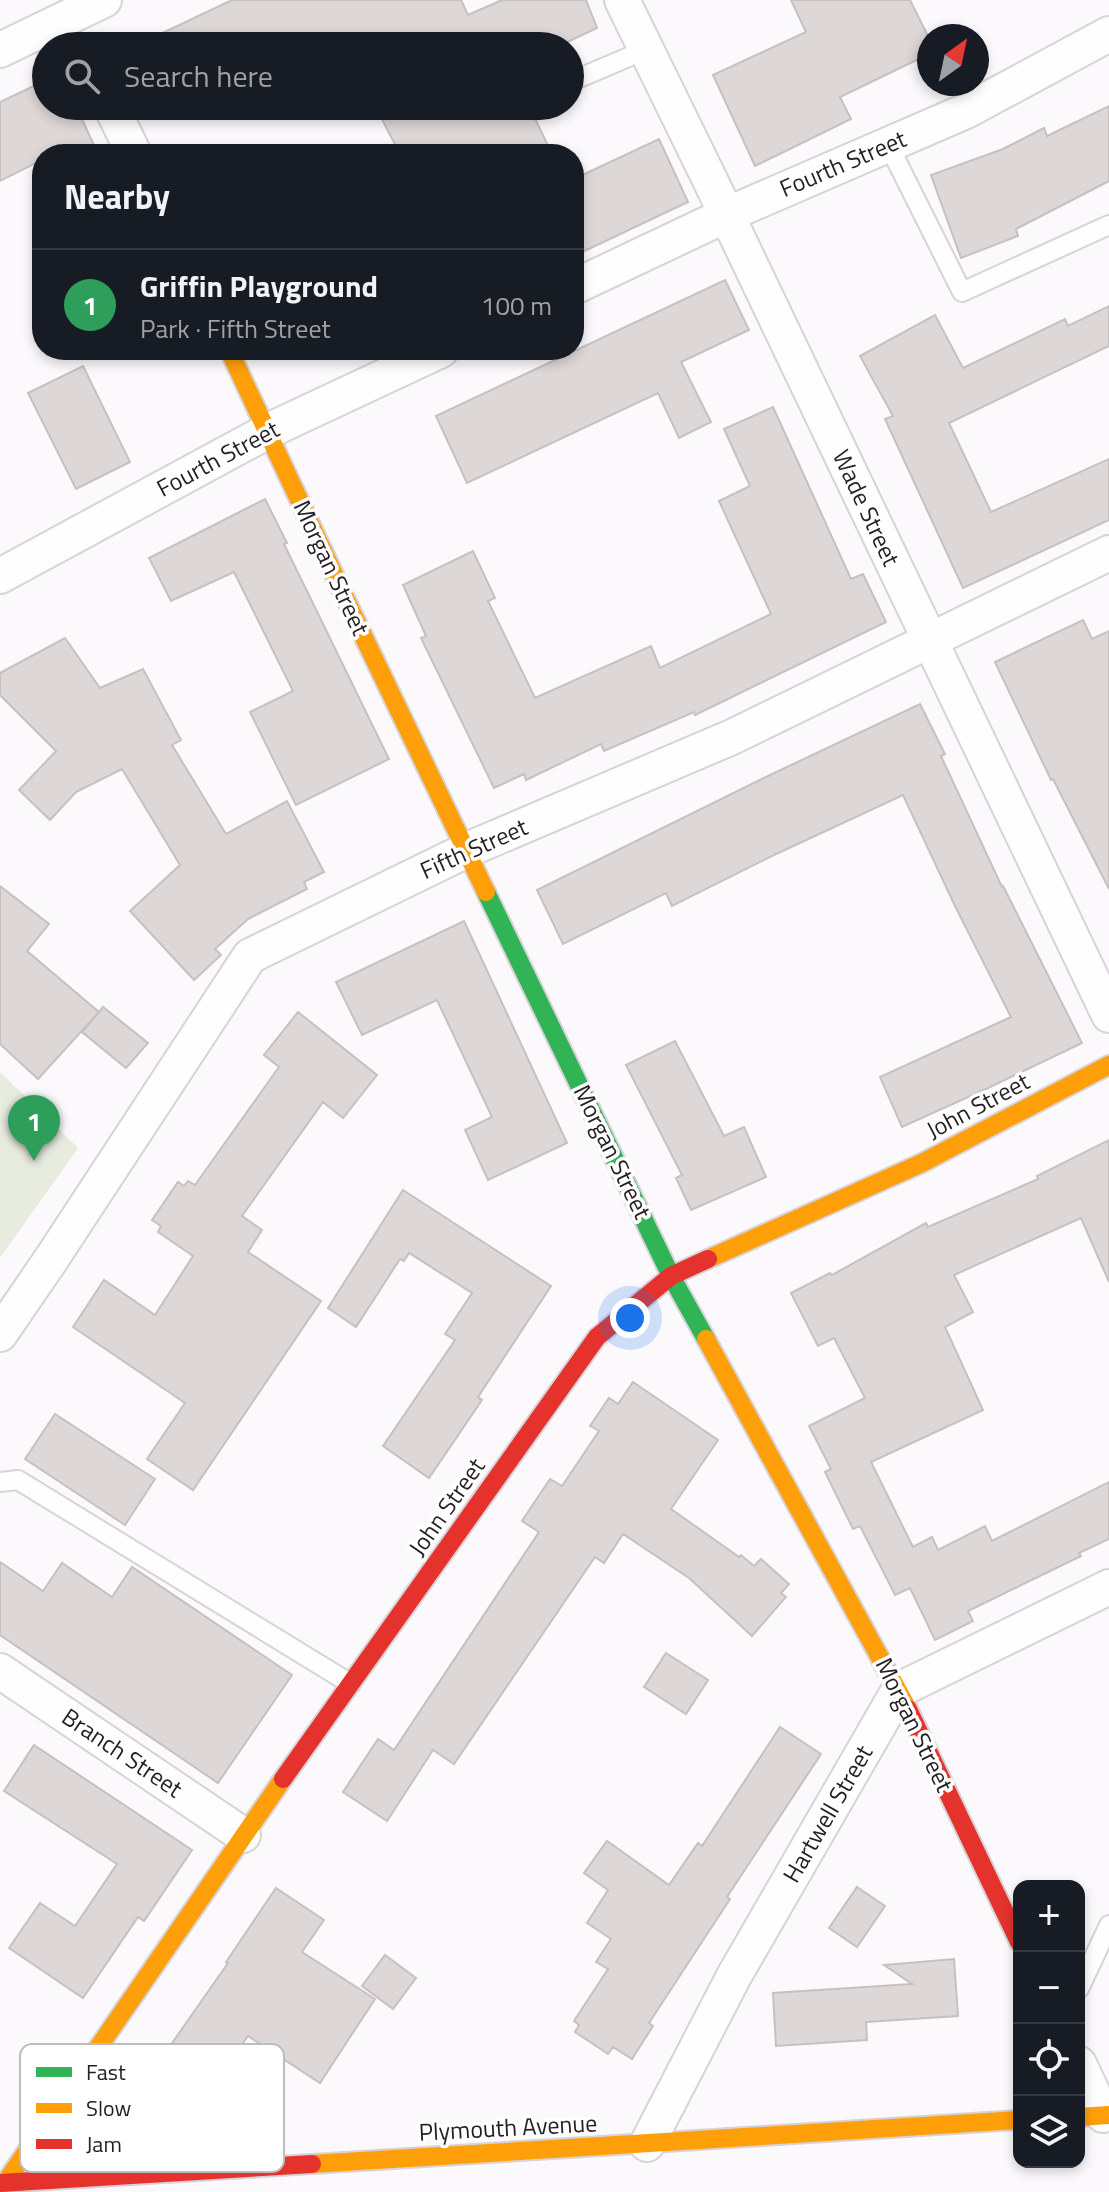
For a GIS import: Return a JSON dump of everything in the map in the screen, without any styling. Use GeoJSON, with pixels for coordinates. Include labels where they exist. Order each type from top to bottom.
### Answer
{"type":"FeatureCollection","features":[{"type":"Feature","properties":{"kind":"street"},"geometry":{"type":"LineString","coordinates":[[44,32],[71,21],[104,0]]}},
{"type":"Feature","properties":{"kind":"street","name":"Wade Street"},"geometry":{"type":"LineString","coordinates":[[622,0],[1109,1015]]}},
{"type":"Feature","properties":{"kind":"street","name":"Fourth Street"},"geometry":{"type":"LineString","coordinates":[[584,282],[726,215],[966,111],[1109,34]]}},
{"type":"Feature","properties":{"kind":"street"},"geometry":{"type":"LineString","coordinates":[[0,50],[32,37]]}},
{"type":"Feature","properties":{"kind":"street"},"geometry":{"type":"LineString","coordinates":[[118,120],[129,144]]}},
{"type":"Feature","properties":{"kind":"street","name":"Morgan Street"},"geometry":{"type":"LineString","coordinates":[[234,360],[671,1276],[899,1690],[1013,1929]]}},
{"type":"Feature","properties":{"kind":"street","name":"Fourth Street"},"geometry":{"type":"LineString","coordinates":[[0,576],[268,431],[420,360]]}},
{"type":"Feature","properties":{"kind":"street","name":"Fifth Street"},"geometry":{"type":"LineString","coordinates":[[0,1334],[250,956],[467,850],[732,737],[1109,553]]}},
{"type":"Feature","properties":{"kind":"street","name":"John Street"},"geometry":{"type":"LineString","coordinates":[[99,2044],[243,1835],[597,1337],[671,1276],[922,1163],[1109,1065]]}},
{"type":"Feature","properties":{"kind":"street"},"geometry":{"type":"LineString","coordinates":[[899,1690],[1109,1587]]}},
{"type":"Feature","properties":{"kind":"street","name":"Branch Street"},"geometry":{"type":"LineString","coordinates":[[0,1671],[243,1835]]}},
{"type":"Feature","properties":{"kind":"street","name":"Hartwell Street"},"geometry":{"type":"LineString","coordinates":[[647,2144],[734,1976],[899,1690]]}},
{"type":"Feature","properties":{"kind":"street"},"geometry":{"type":"LineString","coordinates":[[1085,2081],[1097,2116]]}},
{"type":"Feature","properties":{"kind":"street","name":"Plymouth Avenue"},"geometry":{"type":"LineString","coordinates":[[284,2166],[1013,2120]]}},
{"type":"Feature","properties":{"kind":"street","name":"John Street"},"geometry":{"type":"LineString","coordinates":[[3,2183],[20,2158]]}},
{"type":"Feature","properties":{"kind":"street","name":"Plymouth Avenue"},"geometry":{"type":"LineString","coordinates":[[3,2183],[185,2172]]}},
{"type":"Feature","properties":{"kind":"lane"},"geometry":{"type":"LineString","coordinates":[[584,76],[645,50]]}},
{"type":"Feature","properties":{"kind":"lane"},"geometry":{"type":"LineString","coordinates":[[888,144],[962,292],[1109,225]]}},
{"type":"Feature","properties":{"kind":"lane"},"geometry":{"type":"LineString","coordinates":[[0,1482],[18,1480],[351,1684]]}},
{"type":"Feature","properties":{"kind":"lane"},"geometry":{"type":"LineString","coordinates":[[1085,1976],[1109,1925]]}},
{"type":"Feature","properties":{"kind":"shaded area"},"geometry":{"type":"Polygon","coordinates":[[[0,1072],[78,1148],[0,1258],[0,1072]]]}},
{"type":"Feature","properties":{"kind":"building"},"geometry":{"type":"Polygon","coordinates":[[[232,0],[461,0],[468,15],[502,0],[586,0],[597,28],[584,34],[165,32],[232,0]]]}},
{"type":"Feature","properties":{"kind":"building"},"geometry":{"type":"Polygon","coordinates":[[[791,0],[910,0],[922,24],[917,24],[917,60],[840,97],[851,119],[755,166],[713,75],[806,32],[791,0]]]}},
{"type":"Feature","properties":{"kind":"building"},"geometry":{"type":"Polygon","coordinates":[[[32,87],[32,120],[82,120],[93,144],[32,144],[32,165],[0,181],[0,102],[32,87]]]}},
{"type":"Feature","properties":{"kind":"building"},"geometry":{"type":"Polygon","coordinates":[[[1109,106],[1109,181],[1016,229],[1018,236],[961,258],[931,175],[1003,149],[1044,128],[1047,136],[1109,106]]]}},
{"type":"Feature","properties":{"kind":"building"},"geometry":{"type":"Polygon","coordinates":[[[382,120],[536,120],[547,144],[395,144],[382,120]]]}},
{"type":"Feature","properties":{"kind":"building"},"geometry":{"type":"Polygon","coordinates":[[[659,139],[688,202],[584,251],[584,174],[659,139]]]}},
{"type":"Feature","properties":{"kind":"building"},"geometry":{"type":"Polygon","coordinates":[[[725,280],[749,330],[681,362],[711,422],[679,438],[658,393],[467,483],[436,416],[555,360],[584,360],[584,346],[725,280]]]}},
{"type":"Feature","properties":{"kind":"building"},"geometry":{"type":"Polygon","coordinates":[[[1109,306],[1109,346],[949,423],[991,512],[1109,459],[1109,520],[963,588],[885,419],[893,416],[860,356],[935,315],[963,368],[1065,319],[1068,326],[1109,306]]]}},
{"type":"Feature","properties":{"kind":"building"},"geometry":{"type":"Polygon","coordinates":[[[83,366],[130,462],[76,489],[28,393],[83,366]]]}},
{"type":"Feature","properties":{"kind":"building"},"geometry":{"type":"Polygon","coordinates":[[[773,407],[851,579],[863,574],[886,622],[695,715],[694,712],[604,751],[601,744],[526,780],[524,774],[494,788],[421,638],[426,636],[403,585],[473,551],[495,598],[488,601],[535,698],[651,646],[660,668],[771,614],[719,501],[750,486],[724,429],[773,407]]]}},
{"type":"Feature","properties":{"kind":"building"},"geometry":{"type":"Polygon","coordinates":[[[265,499],[389,759],[296,805],[250,712],[293,691],[234,572],[171,601],[149,558],[265,499]]]}},
{"type":"Feature","properties":{"kind":"building"},"geometry":{"type":"Polygon","coordinates":[[[1083,620],[1092,639],[1109,631],[1109,889],[1051,780],[995,662],[1083,620]]]}},
{"type":"Feature","properties":{"kind":"building"},"geometry":{"type":"Polygon","coordinates":[[[65,638],[100,688],[143,669],[181,740],[172,745],[226,834],[287,801],[324,872],[304,882],[307,889],[248,919],[215,949],[221,955],[194,980],[130,911],[180,865],[122,769],[76,792],[50,820],[19,790],[56,751],[0,695],[0,673],[65,638]]]}},
{"type":"Feature","properties":{"kind":"building"},"geometry":{"type":"Polygon","coordinates":[[[920,704],[1002,887],[1082,1043],[902,1127],[880,1077],[1011,1017],[903,795],[672,906],[666,893],[563,944],[537,890],[920,704]]]}},
{"type":"Feature","properties":{"kind":"building"},"geometry":{"type":"Polygon","coordinates":[[[0,886],[49,924],[27,951],[99,1012],[38,1079],[0,1044],[0,886]]]}},
{"type":"Feature","properties":{"kind":"building"},"geometry":{"type":"Polygon","coordinates":[[[464,921],[567,1143],[488,1180],[465,1130],[492,1117],[437,1000],[362,1035],[336,982],[464,921]]]}},
{"type":"Feature","properties":{"kind":"building"},"geometry":{"type":"Polygon","coordinates":[[[103,1007],[148,1043],[126,1068],[82,1032],[103,1007]]]}},
{"type":"Feature","properties":{"kind":"building"},"geometry":{"type":"Polygon","coordinates":[[[298,1012],[377,1075],[343,1118],[323,1102],[242,1216],[262,1230],[248,1252],[321,1301],[193,1490],[147,1459],[185,1403],[73,1327],[104,1280],[155,1315],[193,1256],[158,1232],[161,1226],[152,1220],[178,1182],[184,1186],[188,1181],[195,1185],[279,1067],[264,1055],[298,1012]]]}},
{"type":"Feature","properties":{"kind":"building"},"geometry":{"type":"Polygon","coordinates":[[[675,1041],[724,1136],[744,1127],[766,1177],[691,1210],[676,1178],[682,1175],[626,1065],[675,1041]]]}},
{"type":"Feature","properties":{"kind":"building"},"geometry":{"type":"Polygon","coordinates":[[[1109,1140],[1109,1282],[1081,1218],[954,1275],[973,1312],[945,1327],[983,1410],[871,1462],[913,1547],[932,1537],[938,1550],[985,1526],[992,1541],[1109,1482],[1109,1539],[1079,1553],[1081,1556],[968,1611],[973,1621],[935,1640],[910,1588],[895,1595],[860,1526],[853,1529],[825,1472],[831,1469],[809,1426],[865,1398],[834,1338],[818,1346],[791,1293],[830,1273],[832,1275],[926,1223],[928,1227],[1038,1179],[1037,1176],[1109,1140]]]}},
{"type":"Feature","properties":{"kind":"building"},"geometry":{"type":"Polygon","coordinates":[[[403,1190],[551,1286],[478,1397],[482,1400],[429,1478],[383,1446],[455,1340],[445,1334],[472,1293],[409,1253],[404,1261],[400,1259],[356,1327],[328,1308],[403,1190]]]}},
{"type":"Feature","properties":{"kind":"building"},"geometry":{"type":"Polygon","coordinates":[[[633,1382],[718,1440],[671,1509],[754,1566],[761,1559],[789,1584],[781,1593],[786,1597],[752,1636],[689,1578],[623,1534],[604,1563],[595,1557],[454,1764],[433,1750],[387,1821],[343,1792],[378,1739],[394,1750],[539,1532],[522,1521],[550,1479],[562,1486],[599,1431],[590,1426],[609,1398],[618,1404],[633,1382]]]}},
{"type":"Feature","properties":{"kind":"building"},"geometry":{"type":"Polygon","coordinates":[[[55,1414],[155,1479],[125,1525],[25,1459],[55,1414]]]}},
{"type":"Feature","properties":{"kind":"building"},"geometry":{"type":"Polygon","coordinates":[[[0,1562],[43,1591],[62,1563],[112,1597],[132,1567],[292,1675],[218,1783],[0,1635],[0,1562]]]}},
{"type":"Feature","properties":{"kind":"building"},"geometry":{"type":"Polygon","coordinates":[[[666,1653],[708,1680],[686,1714],[644,1687],[666,1653]]]}},
{"type":"Feature","properties":{"kind":"building"},"geometry":{"type":"Polygon","coordinates":[[[780,1727],[821,1754],[727,1897],[730,1899],[649,2023],[653,2026],[632,2059],[613,2047],[608,2054],[575,2032],[579,2025],[574,2021],[608,1969],[596,1962],[611,1939],[587,1923],[608,1890],[584,1873],[607,1841],[669,1885],[698,1843],[702,1846],[780,1727]]]}},
{"type":"Feature","properties":{"kind":"building"},"geometry":{"type":"Polygon","coordinates":[[[34,1745],[192,1850],[144,1921],[138,1917],[83,1998],[9,1948],[40,1903],[75,1926],[117,1864],[4,1791],[34,1745]]]}},
{"type":"Feature","properties":{"kind":"building"},"geometry":{"type":"Polygon","coordinates":[[[857,1887],[885,1906],[857,1947],[829,1928],[857,1887]]]}},
{"type":"Feature","properties":{"kind":"building"},"geometry":{"type":"Polygon","coordinates":[[[276,1888],[324,1920],[302,1952],[375,1999],[320,2083],[284,2060],[284,2044],[260,2044],[248,2036],[242,2044],[171,2044],[276,1888]]]}},
{"type":"Feature","properties":{"kind":"building"},"geometry":{"type":"Polygon","coordinates":[[[385,1955],[416,1978],[393,2009],[362,1986],[385,1955]]]}},
{"type":"Feature","properties":{"kind":"building"},"geometry":{"type":"Polygon","coordinates":[[[954,1959],[958,2016],[866,2022],[867,2040],[776,2046],[773,1993],[912,1984],[884,1965],[954,1959]]]}},
{"type":"Feature","properties":{"kind":"traffic: fast"},"geometry":{"type":"LineString","coordinates":[[486,892],[671,1276],[706,1339]]}},
{"type":"Feature","properties":{"kind":"traffic: slow"},"geometry":{"type":"LineString","coordinates":[[234,360],[486,892]]}},
{"type":"Feature","properties":{"kind":"traffic: slow"},"geometry":{"type":"LineString","coordinates":[[708,1259],[922,1163],[1109,1065]]}},
{"type":"Feature","properties":{"kind":"traffic: slow"},"geometry":{"type":"LineString","coordinates":[[706,1339],[908,1709]]}},
{"type":"Feature","properties":{"kind":"traffic: slow"},"geometry":{"type":"LineString","coordinates":[[101,2044],[283,1779]]}},
{"type":"Feature","properties":{"kind":"traffic: slow"},"geometry":{"type":"LineString","coordinates":[[1085,2117],[1109,2115]]}},
{"type":"Feature","properties":{"kind":"traffic: slow"},"geometry":{"type":"LineString","coordinates":[[312,2164],[1013,2120]]}},
{"type":"Feature","properties":{"kind":"traffic: slow"},"geometry":{"type":"LineString","coordinates":[[5,2183],[20,2161]]}},
{"type":"Feature","properties":{"kind":"traffic: jam"},"geometry":{"type":"LineString","coordinates":[[283,1779],[597,1337],[671,1276],[708,1259]]}},
{"type":"Feature","properties":{"kind":"traffic: jam"},"geometry":{"type":"LineString","coordinates":[[908,1709],[1013,1929]]}},
{"type":"Feature","properties":{"kind":"traffic: jam"},"geometry":{"type":"LineString","coordinates":[[284,2166],[312,2164]]}},
{"type":"Feature","properties":{"kind":"traffic: jam"},"geometry":{"type":"LineString","coordinates":[[0,2183],[181,2172]]}},
{"type":"Feature","properties":{"kind":"place","name":"Griffin Playground"},"geometry":{"type":"Point","coordinates":[34,1161]}}]}
